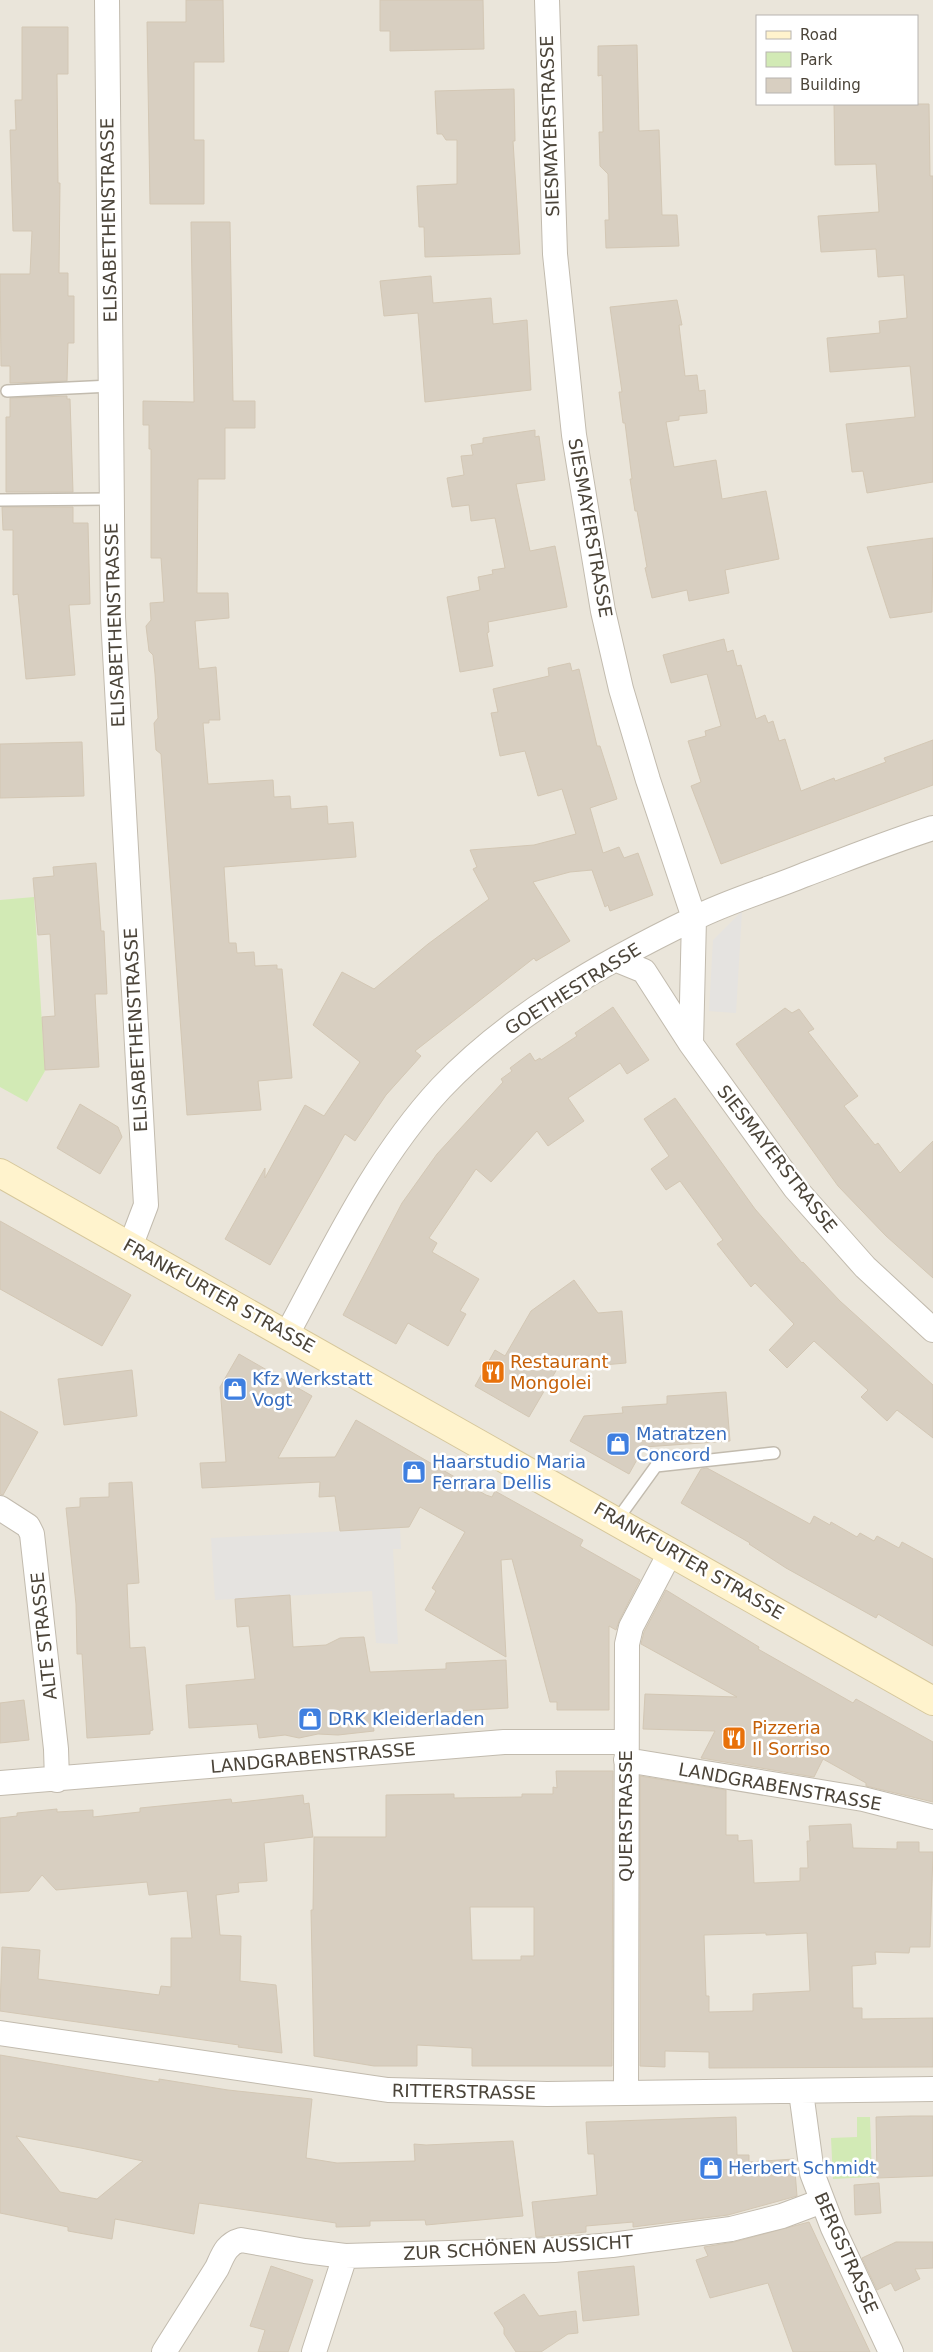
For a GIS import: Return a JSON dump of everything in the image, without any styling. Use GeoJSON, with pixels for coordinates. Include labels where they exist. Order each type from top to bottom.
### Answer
{"type":"FeatureCollection","features":[{"type":"Feature","properties":{"kind":"main road","name":"FRANKFURTER STRASSE"},"geometry":{"type":"LineString","coordinates":[[0,1173],[617,1520],[933,1701]]}},
{"type":"Feature","properties":{"kind":"street","name":"ELISABETHENSTRASSE"},"geometry":{"type":"LineString","coordinates":[[107,0],[111,499],[117,697],[146,1205],[130,1246]]}},
{"type":"Feature","properties":{"kind":"street","name":"SIESMAYERSTRASSE"},"geometry":{"type":"LineString","coordinates":[[547,0],[555,254],[568,386],[588,526],[603,611],[621,689],[648,780],[694,918],[692,1044]]}},
{"type":"Feature","properties":{"kind":"street","name":"GOETHESTRASSE"},"geometry":{"type":"LineString","coordinates":[[287,1334],[344,1227],[394,1146],[441,1088],[468,1061],[524,1016],[616,960],[694,918],[933,828]]}},
{"type":"Feature","properties":{"kind":"street","name":"SIESMAYERSTRASSE"},"geometry":{"type":"LineString","coordinates":[[616,960],[644,971],[692,1044],[795,1188],[865,1267],[933,1330]]}},
{"type":"Feature","properties":{"kind":"street","name":"ALTE STRASSE"},"geometry":{"type":"LineString","coordinates":[[0,1508],[28,1526],[32,1534],[58,1780]]}},
{"type":"Feature","properties":{"kind":"street","name":"QUERSTRASSE"},"geometry":{"type":"LineString","coordinates":[[626,2092],[628,1635],[671,1551]]}},
{"type":"Feature","properties":{"kind":"street","name":"LANDGRABENSTRASSE"},"geometry":{"type":"LineString","coordinates":[[0,1783],[58,1780],[504,1742],[626,1751],[863,1799],[933,1817]]}},
{"type":"Feature","properties":{"kind":"street","name":"RITTERSTRASSE"},"geometry":{"type":"LineString","coordinates":[[0,2033],[388,2090],[501,2094],[933,2089]]}},
{"type":"Feature","properties":{"kind":"street","name":"BERGSTRASSE"},"geometry":{"type":"LineString","coordinates":[[801,2092],[812,2173],[822,2200],[891,2352]]}},
{"type":"Feature","properties":{"kind":"street","name":"ZUR SCHÖNEN AUSSICHT"},"geometry":{"type":"LineString","coordinates":[[164,2352],[208,2285],[232,2242],[241,2240],[345,2256],[481,2253],[612,2245],[732,2229],[782,2216],[822,2200]]}},
{"type":"Feature","properties":{"kind":"street"},"geometry":{"type":"LineString","coordinates":[[314,2352],[345,2256]]}},
{"type":"Feature","properties":{"kind":"lane"},"geometry":{"type":"LineString","coordinates":[[7,391],[111,386]]}},
{"type":"Feature","properties":{"kind":"lane"},"geometry":{"type":"LineString","coordinates":[[0,500],[111,499]]}},
{"type":"Feature","properties":{"kind":"lane"},"geometry":{"type":"LineString","coordinates":[[617,1520],[656,1466],[774,1453]]}},
{"type":"Feature","properties":{"kind":"shaded area"},"geometry":{"type":"Polygon","coordinates":[[[0,0],[933,0],[933,2352],[0,2352],[0,0]]]}},
{"type":"Feature","properties":{"kind":"shaded area"},"geometry":{"type":"Polygon","coordinates":[[[742,911],[736,1013],[709,1011],[713,940],[742,911]]]}},
{"type":"Feature","properties":{"kind":"shaded area"},"geometry":{"type":"Polygon","coordinates":[[[400,1528],[401,1549],[393,1549],[398,1644],[376,1643],[372,1591],[215,1600],[211,1538],[400,1528]]]}},
{"type":"Feature","properties":{"kind":"green space"},"geometry":{"type":"Polygon","coordinates":[[[34,897],[45,1071],[27,1102],[0,1087],[0,900],[34,897]]]}},
{"type":"Feature","properties":{"kind":"green space"},"geometry":{"type":"Polygon","coordinates":[[[857,2117],[870,2117],[872,2177],[833,2179],[831,2138],[857,2137],[857,2117]]]}},
{"type":"Feature","properties":{"kind":"building"},"geometry":{"type":"Polygon","coordinates":[[[186,0],[223,0],[224,62],[194,62],[194,140],[204,140],[204,204],[150,204],[147,22],[186,22],[186,0]]]}},
{"type":"Feature","properties":{"kind":"building"},"geometry":{"type":"Polygon","coordinates":[[[380,0],[483,0],[484,49],[390,51],[390,31],[380,31],[380,0]]]}},
{"type":"Feature","properties":{"kind":"building"},"geometry":{"type":"Polygon","coordinates":[[[22,27],[68,27],[68,74],[57,74],[58,183],[60,183],[59,273],[68,273],[68,296],[74,296],[74,343],[68,343],[67,381],[10,383],[10,366],[1,366],[0,274],[30,274],[32,231],[13,231],[10,130],[16,130],[15,100],[22,100],[22,27]]]}},
{"type":"Feature","properties":{"kind":"building"},"geometry":{"type":"Polygon","coordinates":[[[637,45],[639,131],[659,130],[662,215],[677,215],[679,246],[606,248],[605,220],[609,220],[608,174],[600,166],[599,132],[603,132],[602,75],[598,76],[598,46],[637,45]]]}},
{"type":"Feature","properties":{"kind":"building"},"geometry":{"type":"Polygon","coordinates":[[[514,89],[515,141],[513,141],[520,254],[425,257],[424,227],[419,227],[417,186],[457,184],[457,140],[446,140],[442,134],[437,134],[435,91],[514,89]]]}},
{"type":"Feature","properties":{"kind":"building"},"geometry":{"type":"Polygon","coordinates":[[[929,104],[930,176],[933,176],[933,482],[867,493],[863,471],[852,472],[846,424],[915,417],[910,366],[830,372],[827,338],[880,333],[879,321],[907,318],[904,275],[878,277],[876,249],[821,252],[818,216],[879,212],[876,164],[835,165],[834,105],[929,104]]]}},
{"type":"Feature","properties":{"kind":"building"},"geometry":{"type":"Polygon","coordinates":[[[191,222],[230,222],[233,401],[255,401],[255,428],[225,428],[225,479],[198,479],[197,593],[228,593],[229,618],[195,621],[199,669],[216,667],[220,720],[209,720],[209,723],[203,723],[208,784],[273,780],[274,797],[290,796],[291,809],[327,806],[328,824],[353,822],[356,857],[224,867],[229,943],[236,943],[237,953],[254,952],[255,966],[277,965],[277,969],[282,969],[292,1078],[258,1081],[261,1110],[187,1115],[161,754],[156,750],[154,723],[158,718],[155,674],[153,655],[149,651],[146,626],[151,620],[150,603],[164,602],[161,558],[151,558],[151,449],[149,449],[149,425],[143,425],[143,401],[194,402],[191,222]]]}},
{"type":"Feature","properties":{"kind":"building"},"geometry":{"type":"Polygon","coordinates":[[[431,276],[433,303],[491,298],[493,324],[527,320],[531,390],[425,402],[418,313],[384,316],[380,281],[431,276]]]}},
{"type":"Feature","properties":{"kind":"building"},"geometry":{"type":"Polygon","coordinates":[[[677,300],[682,325],[679,325],[685,376],[697,375],[699,391],[705,390],[707,413],[679,416],[679,420],[666,422],[674,467],[716,460],[722,499],[766,491],[779,559],[725,570],[729,593],[689,601],[687,590],[652,598],[630,479],[632,479],[625,423],[623,423],[619,392],[622,392],[610,307],[677,300]]]}},
{"type":"Feature","properties":{"kind":"building"},"geometry":{"type":"Polygon","coordinates":[[[67,396],[67,399],[70,399],[73,492],[6,492],[6,417],[10,417],[10,398],[67,396]]]}},
{"type":"Feature","properties":{"kind":"building"},"geometry":{"type":"Polygon","coordinates":[[[535,430],[535,437],[539,436],[545,480],[516,484],[530,551],[555,546],[567,607],[488,622],[489,632],[487,633],[493,666],[460,672],[447,597],[480,590],[478,577],[493,574],[492,570],[505,568],[495,518],[471,521],[469,505],[452,507],[447,478],[464,475],[461,456],[473,455],[471,445],[483,443],[483,438],[535,430]]]}},
{"type":"Feature","properties":{"kind":"building"},"geometry":{"type":"Polygon","coordinates":[[[2,507],[73,507],[73,523],[88,523],[90,604],[69,605],[75,675],[26,679],[18,594],[13,595],[13,530],[3,530],[2,507]]]}},
{"type":"Feature","properties":{"kind":"building"},"geometry":{"type":"Polygon","coordinates":[[[933,538],[932,612],[890,618],[867,547],[933,538]]]}},
{"type":"Feature","properties":{"kind":"building"},"geometry":{"type":"Polygon","coordinates":[[[724,639],[727,652],[733,650],[737,666],[741,665],[756,719],[765,715],[768,723],[773,721],[779,741],[785,739],[801,791],[834,778],[835,781],[886,762],[884,758],[933,740],[933,785],[721,864],[691,786],[701,782],[688,741],[706,736],[705,731],[721,726],[707,674],[671,683],[663,655],[724,639]]]}},
{"type":"Feature","properties":{"kind":"building"},"geometry":{"type":"Polygon","coordinates":[[[570,663],[572,671],[579,669],[597,746],[600,746],[617,799],[590,808],[603,853],[619,847],[624,858],[638,853],[653,895],[610,911],[608,905],[605,907],[592,870],[570,872],[533,882],[570,941],[536,961],[534,958],[415,1051],[421,1056],[386,1095],[355,1141],[345,1134],[270,1265],[225,1239],[265,1168],[265,1178],[305,1105],[324,1116],[360,1062],[313,1025],[342,972],[374,989],[428,944],[489,899],[473,869],[477,867],[470,850],[534,845],[576,834],[562,789],[538,796],[525,751],[500,756],[491,713],[498,712],[493,689],[549,676],[548,668],[570,663]]]}},
{"type":"Feature","properties":{"kind":"building"},"geometry":{"type":"Polygon","coordinates":[[[82,742],[84,796],[0,798],[0,744],[82,742]]]}},
{"type":"Feature","properties":{"kind":"building"},"geometry":{"type":"Polygon","coordinates":[[[96,863],[101,931],[104,931],[107,994],[95,994],[99,1067],[45,1070],[42,1017],[55,1016],[50,934],[38,935],[33,878],[54,876],[53,867],[96,863]]]}},
{"type":"Feature","properties":{"kind":"building"},"geometry":{"type":"Polygon","coordinates":[[[613,1007],[649,1060],[627,1074],[620,1063],[568,1098],[584,1121],[548,1146],[537,1131],[491,1182],[476,1169],[429,1238],[437,1243],[432,1252],[479,1279],[460,1311],[466,1314],[448,1346],[408,1323],[396,1344],[343,1315],[402,1203],[437,1154],[503,1082],[501,1079],[512,1071],[510,1068],[530,1053],[535,1061],[540,1058],[541,1060],[577,1036],[575,1033],[613,1007]]]}},
{"type":"Feature","properties":{"kind":"building"},"geometry":{"type":"Polygon","coordinates":[[[785,1008],[792,1013],[799,1009],[814,1029],[808,1032],[858,1096],[844,1106],[875,1145],[878,1143],[900,1173],[933,1141],[933,1278],[886,1236],[838,1186],[736,1044],[785,1008]]]}},
{"type":"Feature","properties":{"kind":"building"},"geometry":{"type":"Polygon","coordinates":[[[675,1098],[755,1209],[802,1263],[840,1301],[933,1385],[933,1438],[897,1410],[887,1421],[861,1397],[868,1390],[814,1341],[787,1368],[769,1350],[794,1324],[755,1283],[751,1287],[717,1244],[723,1240],[680,1181],[666,1190],[651,1169],[669,1156],[644,1119],[675,1098]]]}},
{"type":"Feature","properties":{"kind":"building"},"geometry":{"type":"Polygon","coordinates":[[[80,1104],[118,1127],[122,1137],[100,1174],[57,1148],[80,1104]]]}},
{"type":"Feature","properties":{"kind":"building"},"geometry":{"type":"Polygon","coordinates":[[[0,1221],[131,1295],[102,1346],[0,1289],[0,1221]]]}},
{"type":"Feature","properties":{"kind":"building"},"geometry":{"type":"Polygon","coordinates":[[[574,1280],[598,1313],[622,1311],[626,1363],[557,1369],[529,1417],[475,1386],[495,1350],[505,1356],[531,1311],[574,1280]]]}},
{"type":"Feature","properties":{"kind":"building"},"geometry":{"type":"Polygon","coordinates":[[[239,1354],[312,1396],[278,1458],[335,1457],[356,1420],[486,1495],[492,1497],[495,1491],[583,1540],[580,1546],[640,1580],[616,1630],[609,1626],[609,1710],[557,1710],[557,1702],[550,1702],[512,1559],[501,1560],[506,1657],[425,1610],[436,1591],[432,1588],[465,1532],[420,1507],[409,1527],[340,1531],[335,1496],[319,1497],[320,1482],[202,1488],[200,1463],[226,1462],[220,1387],[239,1354]]]}},
{"type":"Feature","properties":{"kind":"building"},"geometry":{"type":"Polygon","coordinates":[[[132,1370],[137,1416],[64,1425],[58,1379],[132,1370]]]}},
{"type":"Feature","properties":{"kind":"building"},"geometry":{"type":"Polygon","coordinates":[[[726,1392],[730,1441],[644,1447],[629,1474],[570,1441],[584,1416],[623,1413],[622,1407],[667,1404],[667,1396],[726,1392]]]}},
{"type":"Feature","properties":{"kind":"building"},"geometry":{"type":"Polygon","coordinates":[[[0,1411],[38,1432],[3,1495],[0,1494],[0,1411]]]}},
{"type":"Feature","properties":{"kind":"building"},"geometry":{"type":"Polygon","coordinates":[[[707,1468],[810,1524],[814,1516],[830,1525],[831,1522],[857,1537],[860,1533],[874,1541],[877,1536],[899,1548],[902,1542],[933,1559],[933,1646],[878,1614],[876,1618],[786,1568],[750,1543],[681,1503],[701,1469],[707,1468]]]}},
{"type":"Feature","properties":{"kind":"building"},"geometry":{"type":"Polygon","coordinates":[[[132,1482],[139,1583],[127,1584],[130,1648],[145,1647],[153,1730],[150,1731],[150,1734],[87,1738],[82,1654],[77,1654],[76,1604],[66,1508],[80,1507],[80,1498],[109,1497],[109,1483],[132,1482]]]}},
{"type":"Feature","properties":{"kind":"building"},"geometry":{"type":"Polygon","coordinates":[[[666,1590],[759,1647],[758,1649],[853,1703],[856,1699],[933,1742],[933,1802],[866,1786],[866,1783],[823,1759],[814,1777],[701,1758],[715,1731],[643,1729],[645,1694],[737,1697],[641,1644],[644,1632],[666,1590]]]}},
{"type":"Feature","properties":{"kind":"building"},"geometry":{"type":"Polygon","coordinates":[[[290,1595],[293,1647],[326,1645],[340,1638],[364,1637],[370,1672],[446,1669],[446,1663],[506,1660],[508,1708],[372,1716],[374,1731],[338,1735],[318,1734],[299,1738],[285,1735],[259,1738],[257,1724],[189,1728],[186,1685],[255,1679],[249,1626],[237,1627],[235,1599],[290,1595]]]}},
{"type":"Feature","properties":{"kind":"building"},"geometry":{"type":"Polygon","coordinates":[[[24,1700],[29,1740],[0,1743],[0,1703],[24,1700]]]}},
{"type":"Feature","properties":{"kind":"building"},"geometry":{"type":"Polygon","coordinates":[[[556,1771],[613,1771],[612,2066],[472,2066],[472,2048],[417,2045],[417,2066],[374,2066],[314,2056],[311,1910],[313,1910],[314,1837],[386,1837],[386,1795],[454,1794],[454,1798],[522,1797],[522,1794],[553,1794],[553,1787],[557,1788],[556,1771]],[[470,1907],[472,1960],[521,1960],[521,1956],[534,1956],[534,1907],[470,1907]]]}},
{"type":"Feature","properties":{"kind":"building"},"geometry":{"type":"Polygon","coordinates":[[[640,1776],[726,1790],[726,1835],[738,1835],[738,1841],[752,1840],[754,1883],[800,1881],[800,1868],[808,1868],[807,1841],[810,1841],[809,1826],[851,1824],[853,1848],[897,1849],[897,1842],[919,1842],[919,1852],[933,1852],[930,1947],[910,1947],[909,1953],[875,1952],[876,1964],[852,1966],[853,2008],[862,2008],[862,2019],[933,2018],[933,2067],[709,2068],[709,2052],[665,2051],[665,2067],[640,2066],[640,1776]],[[766,1933],[704,1935],[706,1996],[709,1996],[709,2012],[753,2011],[753,1994],[810,1991],[807,1933],[766,1935],[766,1933]]]}},
{"type":"Feature","properties":{"kind":"building"},"geometry":{"type":"Polygon","coordinates":[[[303,1795],[304,1804],[309,1803],[313,1837],[264,1843],[267,1881],[238,1883],[239,1892],[216,1895],[220,1935],[241,1936],[240,1981],[276,1985],[282,2053],[238,2047],[239,2045],[0,2011],[2,1947],[40,1950],[38,1979],[159,1995],[161,1986],[171,1987],[171,1938],[192,1938],[187,1891],[149,1895],[147,1882],[56,1890],[42,1875],[29,1891],[0,1893],[0,1818],[17,1816],[17,1813],[57,1809],[57,1812],[93,1810],[93,1817],[140,1812],[140,1808],[231,1799],[232,1803],[303,1795]]]}},
{"type":"Feature","properties":{"kind":"building"},"geometry":{"type":"Polygon","coordinates":[[[0,2055],[159,2082],[159,2079],[228,2090],[312,2099],[306,2158],[337,2163],[415,2161],[414,2144],[513,2141],[523,2216],[426,2225],[425,2220],[370,2221],[370,2226],[336,2227],[336,2223],[199,2203],[194,2234],[115,2219],[112,2239],[68,2231],[68,2227],[0,2213],[0,2055]],[[16,2136],[60,2192],[97,2199],[143,2161],[16,2136]]]}},
{"type":"Feature","properties":{"kind":"building"},"geometry":{"type":"Polygon","coordinates":[[[933,2116],[933,2176],[877,2178],[876,2117],[933,2116]]]}},
{"type":"Feature","properties":{"kind":"building"},"geometry":{"type":"Polygon","coordinates":[[[736,2117],[737,2155],[749,2155],[749,2162],[794,2159],[797,2196],[728,2215],[633,2227],[633,2222],[586,2226],[586,2232],[536,2237],[532,2202],[597,2195],[594,2154],[588,2154],[586,2122],[736,2117]]]}},
{"type":"Feature","properties":{"kind":"building"},"geometry":{"type":"Polygon","coordinates":[[[879,2183],[881,2213],[855,2215],[854,2185],[879,2183]]]}},
{"type":"Feature","properties":{"kind":"building"},"geometry":{"type":"Polygon","coordinates":[[[809,2222],[870,2352],[793,2352],[768,2283],[710,2298],[696,2260],[708,2256],[704,2247],[734,2242],[809,2222]]]}},
{"type":"Feature","properties":{"kind":"building"},"geometry":{"type":"Polygon","coordinates":[[[896,2242],[933,2242],[933,2268],[915,2269],[920,2279],[895,2291],[891,2283],[877,2290],[862,2258],[896,2242]]]}},
{"type":"Feature","properties":{"kind":"building"},"geometry":{"type":"Polygon","coordinates":[[[271,2266],[313,2280],[288,2352],[258,2352],[265,2330],[250,2326],[271,2266]]]}},
{"type":"Feature","properties":{"kind":"building"},"geometry":{"type":"Polygon","coordinates":[[[634,2266],[639,2315],[583,2321],[578,2272],[634,2266]]]}},
{"type":"Feature","properties":{"kind":"building"},"geometry":{"type":"Polygon","coordinates":[[[524,2294],[539,2316],[576,2311],[578,2333],[568,2334],[541,2352],[516,2352],[504,2334],[504,2328],[494,2313],[524,2294]]]}},
{"type":"Feature","properties":{"kind":"place","name":"Restaurant Mongolei"},"geometry":{"type":"Point","coordinates":[493,1372]}},
{"type":"Feature","properties":{"kind":"place","name":"Kfz Werkstatt Vogt"},"geometry":{"type":"Point","coordinates":[235,1389]}},
{"type":"Feature","properties":{"kind":"place","name":"Matratzen Concord"},"geometry":{"type":"Point","coordinates":[618,1444]}},
{"type":"Feature","properties":{"kind":"place","name":"Haarstudio Maria Ferrara Dellis"},"geometry":{"type":"Point","coordinates":[414,1472]}},
{"type":"Feature","properties":{"kind":"place","name":"DRK Kleiderladen"},"geometry":{"type":"Point","coordinates":[310,1719]}},
{"type":"Feature","properties":{"kind":"place","name":"Pizzeria Il Sorriso"},"geometry":{"type":"Point","coordinates":[734,1738]}},
{"type":"Feature","properties":{"kind":"place","name":"Herbert Schmidt"},"geometry":{"type":"Point","coordinates":[711,2168]}}]}
